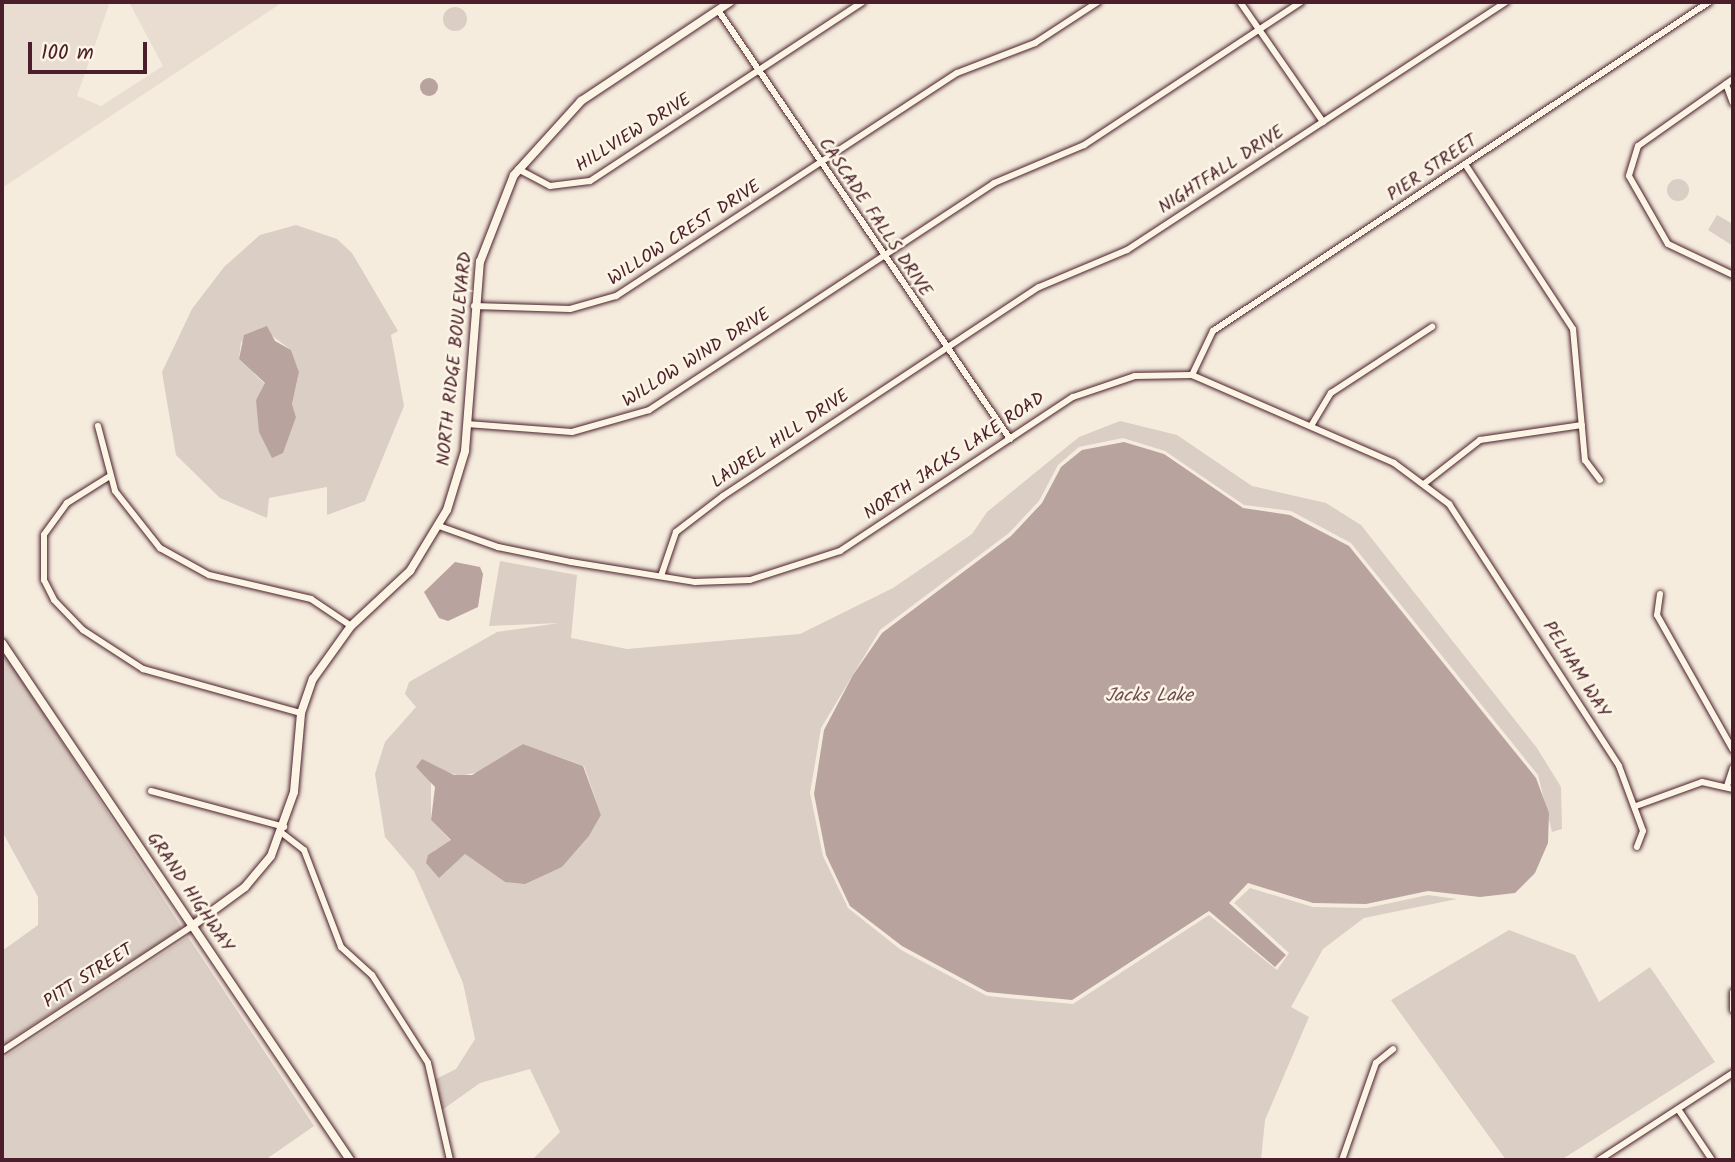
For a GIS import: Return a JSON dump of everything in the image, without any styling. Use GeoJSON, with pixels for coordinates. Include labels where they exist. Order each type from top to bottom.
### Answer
{"type":"FeatureCollection","features":[{"type":"Feature","properties":{"kind":"street","name":"NORTH RIDGE BOULEVARD"},"geometry":{"type":"LineString","coordinates":[[351,626],[410,570],[439,526],[461,468],[467,424],[474,306],[486,236],[518,169],[581,101],[730,2]]}},
{"type":"Feature","properties":{"kind":"street","name":"HILLVIEW DRIVE"},"geometry":{"type":"LineString","coordinates":[[518,169],[550,186],[581,185],[863,2]]}},
{"type":"Feature","properties":{"kind":"street","name":"WILLOW CREST DRIVE"},"geometry":{"type":"LineString","coordinates":[[474,306],[570,309],[609,299],[957,73],[1034,43],[1098,2]]}},
{"type":"Feature","properties":{"kind":"street"},"geometry":{"type":"LineString","coordinates":[[1240,2],[1324,122]]}},
{"type":"Feature","properties":{"kind":"street","name":"WILLOW WIND DRIVE"},"geometry":{"type":"LineString","coordinates":[[467,424],[572,432],[632,418],[994,183],[1084,145],[1301,2]]}},
{"type":"Feature","properties":{"kind":"street","name":"NIGHTFALL DRIVE"},"geometry":{"type":"LineString","coordinates":[[944,349],[1039,287],[1127,250],[1507,2]]}},
{"type":"Feature","properties":{"kind":"street","name":"PIER STREET"},"geometry":{"type":"LineString","coordinates":[[1192,375],[1213,331],[1709,2]]}},
{"type":"Feature","properties":{"kind":"street","name":"CASCADE FALLS DRIVE"},"geometry":{"type":"LineString","coordinates":[[718,10],[944,349],[1010,439]]}},
{"type":"Feature","properties":{"kind":"street"},"geometry":{"type":"LineString","coordinates":[[1733,79],[1638,146],[1629,176],[1668,244],[1733,275]]}},
{"type":"Feature","properties":{"kind":"street"},"geometry":{"type":"LineString","coordinates":[[1726,84],[1733,103]]}},
{"type":"Feature","properties":{"kind":"street"},"geometry":{"type":"LineString","coordinates":[[1465,164],[1573,329],[1586,460],[1600,480]]}},
{"type":"Feature","properties":{"kind":"street"},"geometry":{"type":"LineString","coordinates":[[1311,426],[1331,393],[1432,327]]}},
{"type":"Feature","properties":{"kind":"street","name":"LAUREL HILL DRIVE"},"geometry":{"type":"LineString","coordinates":[[661,576],[671,540],[686,522],[944,349]]}},
{"type":"Feature","properties":{"kind":"street","name":"NORTH JACKS LAKE ROAD"},"geometry":{"type":"LineString","coordinates":[[439,526],[498,547],[661,576],[715,582],[796,570],[860,539],[1010,439],[1104,383],[1192,375],[1311,426],[1425,483],[1459,518]]}},
{"type":"Feature","properties":{"kind":"street"},"geometry":{"type":"LineString","coordinates":[[1425,483],[1480,440],[1581,425]]}},
{"type":"Feature","properties":{"kind":"street"},"geometry":{"type":"LineString","coordinates":[[98,426],[110,476],[135,523],[176,559],[209,575],[311,599],[351,626],[313,679],[301,713],[283,830],[254,878],[192,926]]}},
{"type":"Feature","properties":{"kind":"street"},"geometry":{"type":"LineString","coordinates":[[110,476],[67,503],[44,535],[44,580],[54,600],[83,630],[143,669],[301,713]]}},
{"type":"Feature","properties":{"kind":"street","name":"PELHAM WAY"},"geometry":{"type":"LineString","coordinates":[[1459,518],[1619,766],[1643,831],[1637,847]]}},
{"type":"Feature","properties":{"kind":"street"},"geometry":{"type":"LineString","coordinates":[[1660,594],[1657,615],[1733,750]]}},
{"type":"Feature","properties":{"kind":"street","name":"GRAND HIGHWAY"},"geometry":{"type":"LineString","coordinates":[[2,643],[350,1160]]}},
{"type":"Feature","properties":{"kind":"street"},"geometry":{"type":"LineString","coordinates":[[1636,806],[1691,784],[1730,788],[1733,768]]}},
{"type":"Feature","properties":{"kind":"street"},"geometry":{"type":"LineString","coordinates":[[151,791],[283,830],[304,850],[341,947],[372,975],[428,1063],[450,1160]]}},
{"type":"Feature","properties":{"kind":"street","name":"PITT STREET"},"geometry":{"type":"LineString","coordinates":[[2,1051],[192,926]]}},
{"type":"Feature","properties":{"kind":"street"},"geometry":{"type":"LineString","coordinates":[[1733,992],[1733,1010]]}},
{"type":"Feature","properties":{"kind":"street"},"geometry":{"type":"LineString","coordinates":[[1342,1160],[1376,1063],[1393,1049]]}},
{"type":"Feature","properties":{"kind":"street"},"geometry":{"type":"LineString","coordinates":[[1599,1160],[1733,1073]]}},
{"type":"Feature","properties":{"kind":"street"},"geometry":{"type":"LineString","coordinates":[[1678,1109],[1712,1160]]}},
{"type":"Feature","properties":{"kind":"shaded area"},"geometry":{"type":"Polygon","coordinates":[[[2,2],[110,2],[77,96],[101,106],[163,66],[129,2],[283,2],[2,188],[2,2]]]}},
{"type":"Feature","properties":{"kind":"shaded area"},"geometry":{"type":"Polygon","coordinates":[[[455,7],[464,10],[467,19],[464,28],[455,31],[446,28],[443,19],[446,10],[455,7]]]}},
{"type":"Feature","properties":{"kind":"shaded area"},"geometry":{"type":"Polygon","coordinates":[[[1678,179],[1686,182],[1689,190],[1686,198],[1678,201],[1670,198],[1667,190],[1670,182],[1678,179]]]}},
{"type":"Feature","properties":{"kind":"shaded area"},"geometry":{"type":"Polygon","coordinates":[[[1717,215],[1733,224],[1733,246],[1708,230],[1717,215]]]}},
{"type":"Feature","properties":{"kind":"shaded area"},"geometry":{"type":"Polygon","coordinates":[[[296,225],[337,239],[352,253],[398,331],[391,335],[404,406],[365,501],[327,515],[327,487],[269,498],[267,518],[220,498],[176,455],[162,372],[192,309],[224,267],[260,235],[296,225]],[[271,335],[241,342],[239,359],[265,384],[256,400],[267,448],[296,417],[292,404],[299,372],[291,350],[271,335]]]}},
{"type":"Feature","properties":{"kind":"shaded area"},"geometry":{"type":"Polygon","coordinates":[[[1120,421],[1177,435],[1252,486],[1326,503],[1361,525],[1537,748],[1561,787],[1562,829],[1552,832],[1538,775],[1351,543],[1291,511],[1244,505],[1165,451],[1123,438],[1079,447],[1058,465],[1039,501],[1009,533],[880,630],[821,728],[810,793],[823,856],[848,908],[901,950],[987,996],[1073,1004],[1209,915],[1277,970],[1289,953],[1234,903],[1250,888],[1313,907],[1367,908],[1428,895],[1457,899],[1364,918],[1323,949],[1291,1007],[1309,1017],[1265,1120],[1261,1160],[532,1160],[560,1132],[530,1069],[480,1083],[442,1110],[430,1082],[456,1069],[475,1039],[463,983],[414,871],[385,837],[375,774],[385,742],[416,707],[405,694],[409,682],[497,632],[559,623],[489,626],[500,561],[577,575],[571,638],[627,649],[800,634],[893,588],[972,534],[987,512],[1079,437],[1120,421]],[[523,744],[483,771],[460,776],[447,772],[431,782],[431,820],[451,841],[434,851],[451,866],[465,854],[505,882],[562,867],[589,836],[601,815],[584,766],[523,744]]]}},
{"type":"Feature","properties":{"kind":"shaded area"},"geometry":{"type":"Polygon","coordinates":[[[2,649],[182,928],[2,1045],[2,951],[38,925],[38,897],[2,831],[2,649]]]}},
{"type":"Feature","properties":{"kind":"shaded area"},"geometry":{"type":"Polygon","coordinates":[[[1509,930],[1575,955],[1599,1002],[1650,967],[1715,1062],[1561,1160],[1506,1160],[1391,1000],[1509,930]]]}},
{"type":"Feature","properties":{"kind":"shaded area"},"geometry":{"type":"Polygon","coordinates":[[[188,937],[314,1126],[265,1160],[2,1160],[2,1059],[188,937]]]}},
{"type":"Feature","properties":{"kind":"water"},"geometry":{"type":"Polygon","coordinates":[[[429,78],[435,81],[438,87],[435,93],[429,96],[423,93],[420,87],[423,81],[429,78]]]}},
{"type":"Feature","properties":{"kind":"water"},"geometry":{"type":"Polygon","coordinates":[[[267,326],[275,341],[291,350],[299,372],[292,404],[296,417],[283,453],[272,458],[259,432],[256,400],[265,383],[239,359],[244,335],[267,326]]]}},
{"type":"Feature","properties":{"kind":"water","name":"Jacks Lake"},"geometry":{"type":"Polygon","coordinates":[[[1124,442],[1164,454],[1243,508],[1290,515],[1349,546],[1536,778],[1549,813],[1548,843],[1535,873],[1515,893],[1480,897],[1428,891],[1366,904],[1313,903],[1248,883],[1229,903],[1286,955],[1275,967],[1209,911],[1072,1000],[987,992],[902,946],[850,906],[826,855],[814,794],[824,730],[853,675],[882,633],[1011,536],[1042,503],[1061,467],[1082,450],[1124,442]]]}},
{"type":"Feature","properties":{"kind":"water"},"geometry":{"type":"Polygon","coordinates":[[[455,562],[480,567],[483,574],[478,607],[448,621],[439,618],[424,592],[455,562]]]}},
{"type":"Feature","properties":{"kind":"water"},"geometry":{"type":"Polygon","coordinates":[[[523,744],[583,766],[601,815],[589,836],[562,867],[525,884],[505,882],[465,854],[439,878],[426,863],[428,855],[451,840],[431,820],[435,787],[416,767],[422,759],[454,775],[472,775],[523,744]]]}}]}
